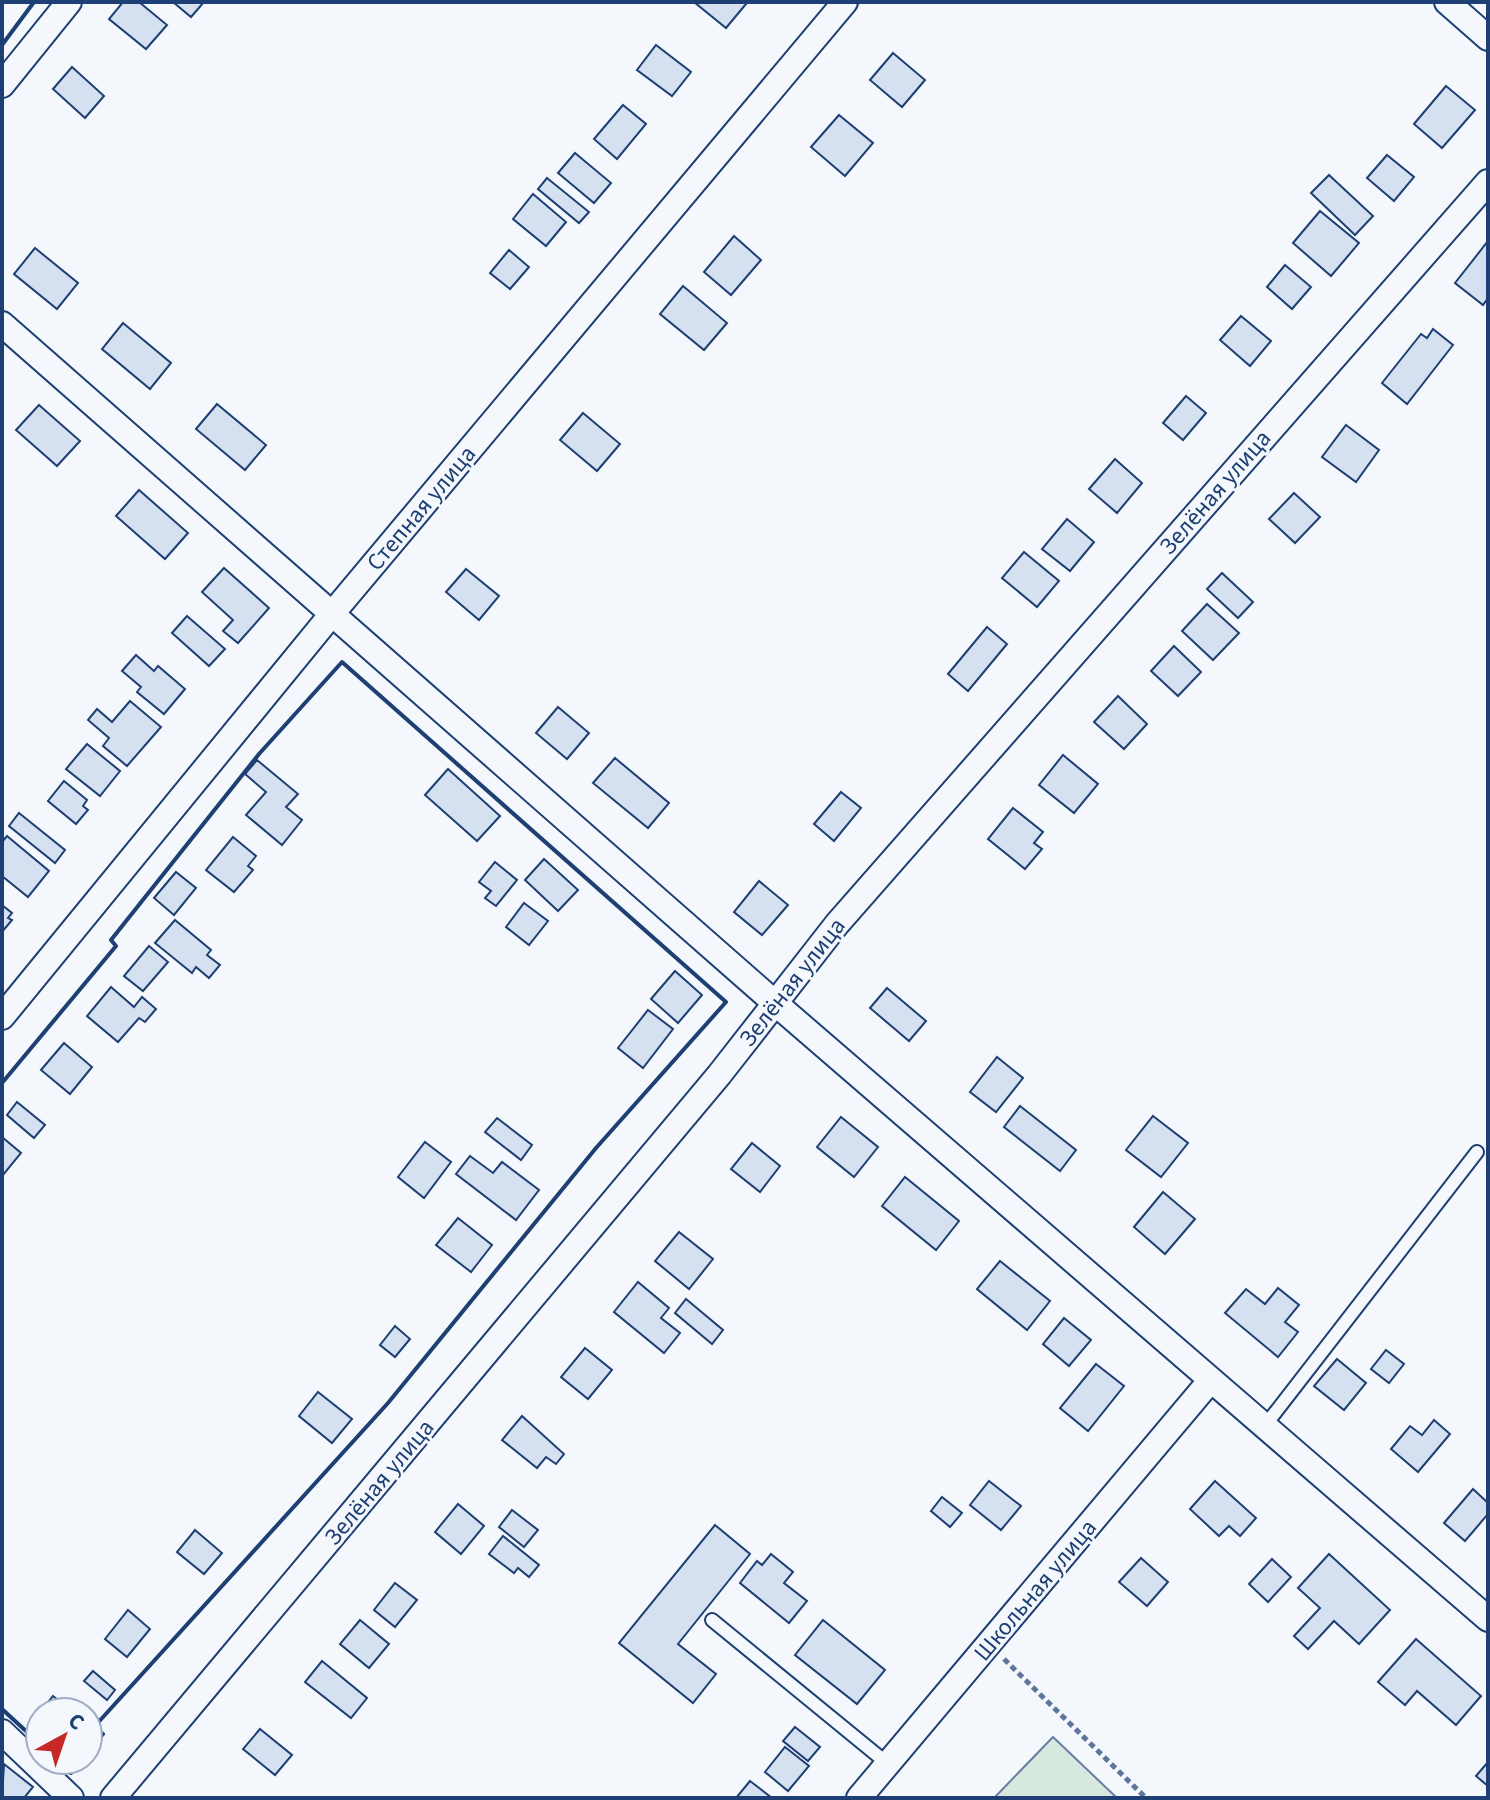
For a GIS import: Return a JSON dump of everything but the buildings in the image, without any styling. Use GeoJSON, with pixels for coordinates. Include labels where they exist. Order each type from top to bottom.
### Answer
{"type":"FeatureCollection","features":[{"type":"Feature","properties":{"kind":"street"},"geometry":{"type":"LineString","coordinates":[[2,85],[69,2]]}},
{"type":"Feature","properties":{"kind":"street","name":"Степная улица"},"geometry":{"type":"LineString","coordinates":[[2,1017],[331,615],[845,2]]}},
{"type":"Feature","properties":{"kind":"street"},"geometry":{"type":"LineString","coordinates":[[1447,2],[1488,38]]}},
{"type":"Feature","properties":{"kind":"street","name":"Зелёная улица"},"geometry":{"type":"LineString","coordinates":[[113,1798],[719,1075],[847,912],[1488,182]]}},
{"type":"Feature","properties":{"kind":"street"},"geometry":{"type":"LineString","coordinates":[[2,324],[775,1003],[1488,1619]]}},
{"type":"Feature","properties":{"kind":"street","name":"Школьная улица"},"geometry":{"type":"LineString","coordinates":[[859,1798],[1210,1381]]}},
{"type":"Feature","properties":{"kind":"street"},"geometry":{"type":"LineString","coordinates":[[2,1732],[71,1798]]}},
{"type":"Feature","properties":{"kind":"lane"},"geometry":{"type":"LineString","coordinates":[[1264,1427],[1477,1152]]}},
{"type":"Feature","properties":{"kind":"lane"},"geometry":{"type":"LineString","coordinates":[[712,1620],[888,1764]]}},
{"type":"Feature","properties":{"kind":"path"},"geometry":{"type":"LineString","coordinates":[[989,1644],[1146,1798]]}},
{"type":"Feature","properties":{"kind":"shaded area"},"geometry":{"type":"Polygon","coordinates":[[[1053,1737],[1117,1798],[994,1798],[1053,1737]]]}},
{"type":"Feature","properties":{"kind":"wall"},"geometry":{"type":"LineString","coordinates":[[2,45],[34,2]]}},
{"type":"Feature","properties":{"kind":"wall"},"geometry":{"type":"LineString","coordinates":[[2,1083],[116,946],[111,940],[259,754],[342,662],[726,1002],[596,1148],[388,1403],[104,1716]]}},
{"type":"Feature","properties":{"kind":"wall"},"geometry":{"type":"LineString","coordinates":[[2,1709],[24,1729]]}}]}
